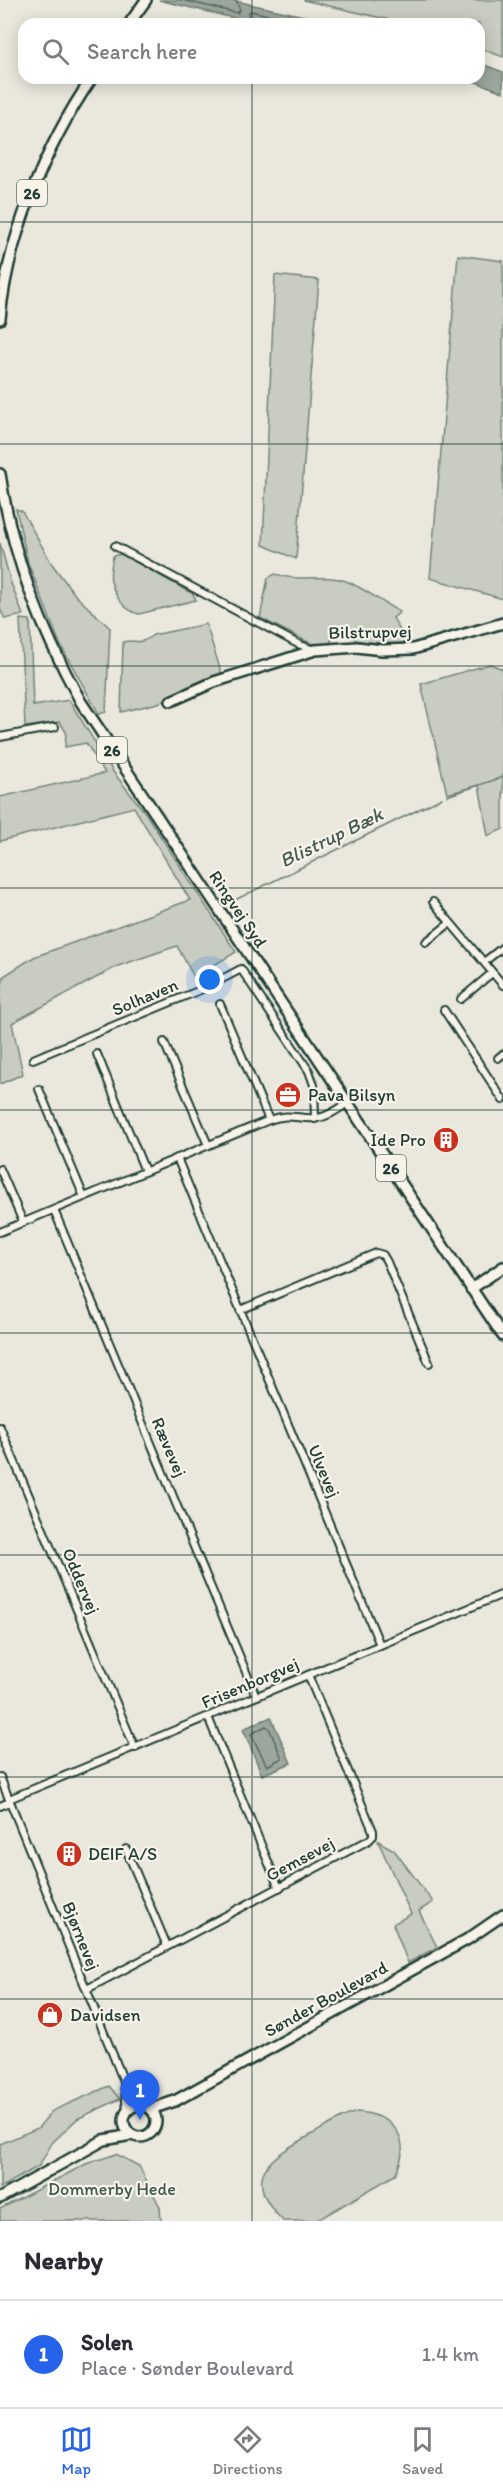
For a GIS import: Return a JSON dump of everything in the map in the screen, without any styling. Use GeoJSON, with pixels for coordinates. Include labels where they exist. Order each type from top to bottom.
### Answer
{"type":"FeatureCollection","features":[{"type":"Feature","properties":{"kind":"main road"},"geometry":{"type":"LineString","coordinates":[[133,18],[146,0]]}},
{"type":"Feature","properties":{"kind":"main road","name":"26"},"geometry":{"type":"LineString","coordinates":[[0,319],[12,255],[28,203],[53,144],[88,84]]}},
{"type":"Feature","properties":{"kind":"main road","name":"Ringvej Syd"},"geometry":{"type":"LineString","coordinates":[[0,474],[10,531],[32,600],[55,654],[81,702],[503,1336]]}},
{"type":"Feature","properties":{"kind":"main road","name":"Bilstrupvej"},"geometry":{"type":"LineString","coordinates":[[171,701],[214,682],[315,650],[357,646],[382,650],[412,650],[503,623]]}},
{"type":"Feature","properties":{"kind":"main road"},"geometry":{"type":"LineString","coordinates":[[471,1289],[503,1267]]}},
{"type":"Feature","properties":{"kind":"main road","name":"Sønder Boulevard"},"geometry":{"type":"LineString","coordinates":[[150,2111],[175,2101],[503,1917]]}},
{"type":"Feature","properties":{"kind":"main road"},"geometry":{"type":"LineString","coordinates":[[0,2198],[104,2140],[149,2134],[154,2127],[150,2111],[134,2106],[104,2140]]}},
{"type":"Feature","properties":{"kind":"main road"},"geometry":{"type":"LineString","coordinates":[[125,2116],[126,2129],[131,2135]]}},
{"type":"Feature","properties":{"kind":"street"},"geometry":{"type":"LineString","coordinates":[[115,546],[298,644],[315,650]]}},
{"type":"Feature","properties":{"kind":"street"},"geometry":{"type":"LineString","coordinates":[[0,737],[55,727]]}},
{"type":"Feature","properties":{"kind":"street"},"geometry":{"type":"LineString","coordinates":[[434,902],[503,985]]}},
{"type":"Feature","properties":{"kind":"street"},"geometry":{"type":"LineString","coordinates":[[426,942],[450,922]]}},
{"type":"Feature","properties":{"kind":"street"},"geometry":{"type":"LineString","coordinates":[[484,962],[503,947]]}},
{"type":"Feature","properties":{"kind":"street","name":"Solhaven"},"geometry":{"type":"LineString","coordinates":[[33,1059],[205,988],[241,969],[309,1071],[314,1085],[315,1119]]}},
{"type":"Feature","properties":{"kind":"street"},"geometry":{"type":"LineString","coordinates":[[461,999],[492,973]]}},
{"type":"Feature","properties":{"kind":"street"},"geometry":{"type":"LineString","coordinates":[[220,1004],[269,1120]]}},
{"type":"Feature","properties":{"kind":"street"},"geometry":{"type":"LineString","coordinates":[[444,1010],[503,1100]]}},
{"type":"Feature","properties":{"kind":"street"},"geometry":{"type":"LineString","coordinates":[[164,1042],[208,1145]]}},
{"type":"Feature","properties":{"kind":"street"},"geometry":{"type":"LineString","coordinates":[[97,1054],[145,1171]]}},
{"type":"Feature","properties":{"kind":"street"},"geometry":{"type":"LineString","coordinates":[[39,1089],[84,1197]]}},
{"type":"Feature","properties":{"kind":"street"},"geometry":{"type":"LineString","coordinates":[[0,1232],[269,1120],[291,1115],[315,1119],[332,1114],[348,1103]]}},
{"type":"Feature","properties":{"kind":"street","name":"Ulvevej"},"geometry":{"type":"LineString","coordinates":[[177,1158],[380,1645]]}},
{"type":"Feature","properties":{"kind":"street"},"geometry":{"type":"LineString","coordinates":[[0,1169],[23,1222]]}},
{"type":"Feature","properties":{"kind":"street","name":"Rævevej"},"geometry":{"type":"LineString","coordinates":[[54,1210],[256,1696]]}},
{"type":"Feature","properties":{"kind":"street"},"geometry":{"type":"LineString","coordinates":[[240,1310],[376,1253],[380,1254],[387,1262],[429,1363]]}},
{"type":"Feature","properties":{"kind":"street","name":"Oddervej"},"geometry":{"type":"LineString","coordinates":[[0,1427],[135,1748]]}},
{"type":"Feature","properties":{"kind":"street","name":"Frisenborgvej"},"geometry":{"type":"LineString","coordinates":[[10,1801],[503,1594]]}},
{"type":"Feature","properties":{"kind":"street","name":"Gemsevej"},"geometry":{"type":"LineString","coordinates":[[87,1989],[373,1836],[373,1831],[308,1675]]}},
{"type":"Feature","properties":{"kind":"street"},"geometry":{"type":"LineString","coordinates":[[208,1717],[279,1888]]}},
{"type":"Feature","properties":{"kind":"street","name":"Bjørnevej"},"geometry":{"type":"LineString","coordinates":[[0,1777],[124,2082],[125,2116]]}},
{"type":"Feature","properties":{"kind":"street"},"geometry":{"type":"LineString","coordinates":[[0,1806],[10,1801]]}},
{"type":"Feature","properties":{"kind":"street"},"geometry":{"type":"LineString","coordinates":[[126,1849],[167,1946]]}},
{"type":"Feature","properties":{"kind":"street","name":"Bjørnevej"},"geometry":{"type":"LineString","coordinates":[[124,2082],[150,2111]]}},
{"type":"Feature","properties":{"kind":"green space"},"geometry":{"type":"Polygon","coordinates":[[[303,0],[503,0],[503,57],[485,50],[485,18],[382,18],[303,0]]]}},
{"type":"Feature","properties":{"kind":"green space"},"geometry":{"type":"Polygon","coordinates":[[[458,255],[503,261],[503,599],[430,578],[458,255]]]}},
{"type":"Feature","properties":{"kind":"green space"},"geometry":{"type":"Polygon","coordinates":[[[275,275],[319,280],[296,559],[263,545],[275,275]]]}},
{"type":"Feature","properties":{"kind":"green space"},"geometry":{"type":"Polygon","coordinates":[[[16,509],[22,511],[52,564],[76,596],[110,628],[106,712],[99,714],[60,644],[28,563],[16,509]]]}},
{"type":"Feature","properties":{"kind":"green space"},"geometry":{"type":"Polygon","coordinates":[[[0,543],[23,615],[5,619],[0,609],[0,543]]]}},
{"type":"Feature","properties":{"kind":"green space"},"geometry":{"type":"Polygon","coordinates":[[[121,554],[193,594],[196,600],[139,614],[129,610],[117,597],[110,578],[113,556],[121,554]]]}},
{"type":"Feature","properties":{"kind":"green space"},"geometry":{"type":"Polygon","coordinates":[[[275,574],[293,578],[337,579],[353,584],[400,612],[393,618],[405,639],[400,648],[359,643],[345,629],[334,636],[329,644],[312,644],[260,618],[268,578],[275,574]]]}},
{"type":"Feature","properties":{"kind":"green space"},"geometry":{"type":"Polygon","coordinates":[[[20,619],[30,620],[33,706],[69,700],[114,773],[144,811],[236,952],[194,977],[177,946],[118,966],[12,1023],[23,1074],[0,1084],[0,993],[4,976],[34,957],[190,900],[134,807],[0,841],[0,797],[105,773],[86,743],[65,747],[66,732],[60,722],[25,727],[20,619]]]}},
{"type":"Feature","properties":{"kind":"green space"},"geometry":{"type":"Polygon","coordinates":[[[206,624],[222,675],[158,703],[121,712],[123,642],[140,641],[153,635],[206,624]]]}},
{"type":"Feature","properties":{"kind":"green space"},"geometry":{"type":"Polygon","coordinates":[[[490,664],[503,669],[503,829],[488,836],[479,785],[447,794],[421,684],[490,664]]]}},
{"type":"Feature","properties":{"kind":"green space"},"geometry":{"type":"Polygon","coordinates":[[[378,1841],[394,1850],[433,1902],[419,1911],[437,1947],[408,1963],[393,1924],[411,1914],[378,1841]]]}},
{"type":"Feature","properties":{"kind":"green space"},"geometry":{"type":"Polygon","coordinates":[[[109,2086],[120,2099],[77,2119],[52,2143],[39,2166],[0,2188],[0,2144],[38,2128],[52,2111],[109,2086]]]}},
{"type":"Feature","properties":{"kind":"green space"},"geometry":{"type":"Polygon","coordinates":[[[357,2112],[382,2118],[397,2131],[402,2150],[395,2175],[316,2221],[283,2221],[263,2192],[261,2180],[265,2170],[272,2160],[296,2143],[339,2119],[357,2112]]]}},
{"type":"Feature","properties":{"kind":"green space","name":"Dommerby Hede"},"geometry":{"type":"Polygon","coordinates":[[[116,2154],[139,2166],[160,2207],[161,2221],[0,2221],[0,2209],[86,2164],[116,2154]]]}},
{"type":"Feature","properties":{"kind":"water"},"geometry":{"type":"Polygon","coordinates":[[[159,0],[231,0],[313,18],[233,18],[159,0]]]}},
{"type":"Feature","properties":{"kind":"water"},"geometry":{"type":"Polygon","coordinates":[[[485,65],[503,72],[503,92],[481,84],[485,84],[485,65]]]}},
{"type":"Feature","properties":{"kind":"water"},"geometry":{"type":"Polygon","coordinates":[[[271,1717],[291,1763],[262,1775],[243,1729],[271,1717]]]}},
{"type":"Feature","properties":{"kind":"waterway","name":"Blistrup Bæk"},"geometry":{"type":"LineString","coordinates":[[447,796],[503,777]]}},
{"type":"Feature","properties":{"kind":"waterway","name":"Blistrup Bæk"},"geometry":{"type":"LineString","coordinates":[[233,901],[442,798]]}},
{"type":"Feature","properties":{"kind":"place","name":"Pava Bilsyn"},"geometry":{"type":"Point","coordinates":[288,1095]}},
{"type":"Feature","properties":{"kind":"place","name":"Ide Pro"},"geometry":{"type":"Point","coordinates":[446,1140]}},
{"type":"Feature","properties":{"kind":"place","name":"DEIF A/S"},"geometry":{"type":"Point","coordinates":[69,1854]}},
{"type":"Feature","properties":{"kind":"place","name":"Davidsen"},"geometry":{"type":"Point","coordinates":[50,2015]}},
{"type":"Feature","properties":{"kind":"place","name":"Solen"},"geometry":{"type":"Point","coordinates":[140,2120]}}]}
